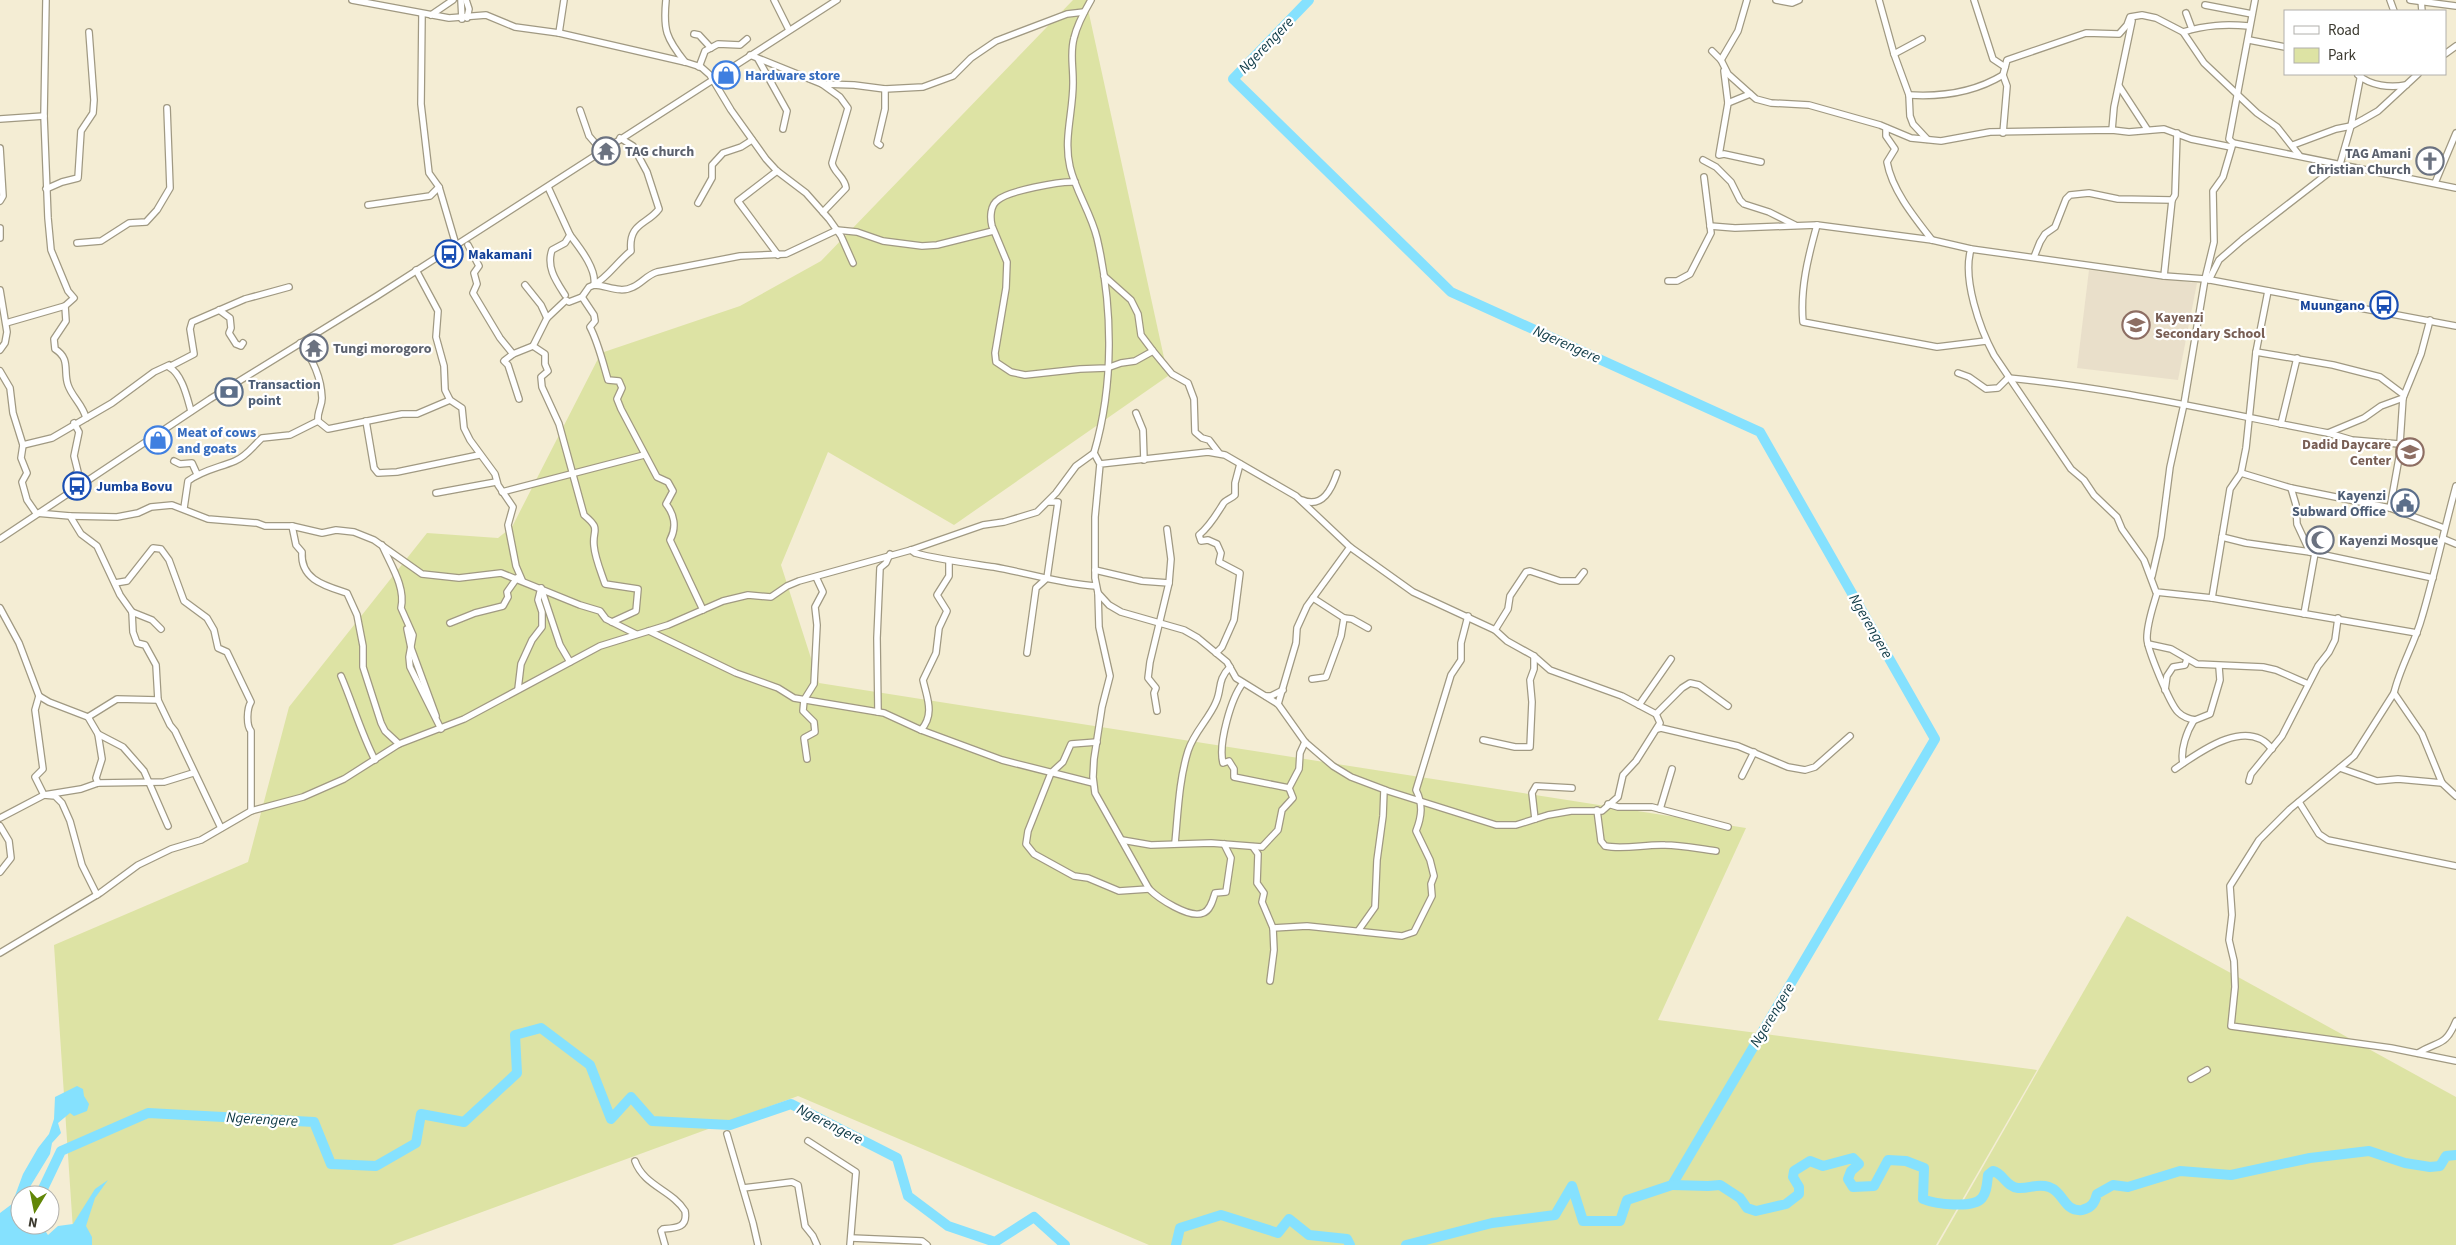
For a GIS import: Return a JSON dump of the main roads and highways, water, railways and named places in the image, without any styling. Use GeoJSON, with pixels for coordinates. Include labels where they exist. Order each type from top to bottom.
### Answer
{"type":"FeatureCollection","features":[{"type":"Feature","properties":{"kind":"water"},"geometry":{"type":"Polygon","coordinates":[[[77,1086],[83,1089],[84,1096],[89,1104],[87,1111],[74,1116],[70,1113],[58,1123],[61,1133],[52,1143],[50,1154],[31,1185],[19,1185],[38,1148],[49,1134],[54,1119],[55,1097],[77,1086]]]}},
{"type":"Feature","properties":{"kind":"water"},"geometry":{"type":"Polygon","coordinates":[[[108,1180],[95,1198],[86,1226],[92,1237],[92,1245],[0,1245],[0,1213],[10,1206],[10,1235],[60,1235],[60,1226],[73,1224],[95,1189],[108,1180]]]}},
{"type":"Feature","properties":{"kind":"waterway","name":"Ngerengere"},"geometry":{"type":"LineString","coordinates":[[1309,0],[1233,79],[1451,292],[1760,432],[1935,739],[1672,1185],[1627,1200],[1620,1221],[1583,1221],[1572,1186],[1555,1215],[1492,1223],[1406,1245]]}},
{"type":"Feature","properties":{"kind":"waterway","name":"Ngerengere"},"geometry":{"type":"LineString","coordinates":[[45,1185],[61,1151],[148,1113],[314,1122],[331,1164],[376,1166],[416,1143],[421,1114],[464,1122],[517,1073],[515,1035],[541,1028],[590,1065],[611,1119],[631,1097],[652,1121],[730,1125],[791,1104],[897,1158],[908,1196],[948,1226],[995,1242],[1034,1217],[1065,1245]]}},
{"type":"Feature","properties":{"kind":"waterway"},"geometry":{"type":"LineString","coordinates":[[1672,1185],[1720,1185],[1740,1198],[1747,1208],[1756,1211],[1786,1204],[1799,1194],[1799,1187],[1793,1177],[1794,1171],[1810,1161],[1823,1166],[1853,1158],[1859,1164],[1851,1171],[1848,1179],[1853,1187],[1874,1186],[1888,1160],[1906,1161],[1924,1168],[1923,1199],[1929,1201],[1945,1204],[1971,1204],[1984,1196],[1988,1175],[1993,1171],[2014,1187],[2049,1187],[2058,1193],[2071,1208],[2082,1210],[2092,1204],[2097,1194],[2113,1185],[2128,1187],[2180,1171],[2231,1175],[2310,1158],[2369,1151],[2405,1163],[2430,1167],[2440,1166],[2446,1156],[2456,1155]]}},
{"type":"Feature","properties":{"kind":"waterway","name":"Ngerengere"},"geometry":{"type":"LineString","coordinates":[[1176,1245],[1180,1228],[1221,1215],[1278,1233],[1289,1219],[1309,1235],[1347,1239],[1350,1245]]}},
{"type":"Feature","properties":{"kind":"place","name":"Hardware store"},"geometry":{"type":"Point","coordinates":[726,75]}},
{"type":"Feature","properties":{"kind":"place","name":"TAG church"},"geometry":{"type":"Point","coordinates":[606,151]}},
{"type":"Feature","properties":{"kind":"place","name":"TAG Amani Christian Church"},"geometry":{"type":"Point","coordinates":[2430,161]}},
{"type":"Feature","properties":{"kind":"place","name":"Makamani"},"geometry":{"type":"Point","coordinates":[449,254]}},
{"type":"Feature","properties":{"kind":"place","name":"Muungano"},"geometry":{"type":"Point","coordinates":[2384,305]}},
{"type":"Feature","properties":{"kind":"place","name":"Kayenzi Secondary School"},"geometry":{"type":"Point","coordinates":[2136,325]}},
{"type":"Feature","properties":{"kind":"place","name":"Tungi morogoro"},"geometry":{"type":"Point","coordinates":[314,348]}},
{"type":"Feature","properties":{"kind":"place","name":"Transaction point"},"geometry":{"type":"Point","coordinates":[229,392]}},
{"type":"Feature","properties":{"kind":"place","name":"Meat of cows and goats"},"geometry":{"type":"Point","coordinates":[158,440]}},
{"type":"Feature","properties":{"kind":"place","name":"Dadid Daycare Center"},"geometry":{"type":"Point","coordinates":[2410,452]}},
{"type":"Feature","properties":{"kind":"place","name":"Jumba Bovu"},"geometry":{"type":"Point","coordinates":[77,486]}},
{"type":"Feature","properties":{"kind":"place","name":"Kayenzi Subward Office"},"geometry":{"type":"Point","coordinates":[2405,503]}},
{"type":"Feature","properties":{"kind":"place","name":"Kayenzi Mosque"},"geometry":{"type":"Point","coordinates":[2320,540]}}]}
